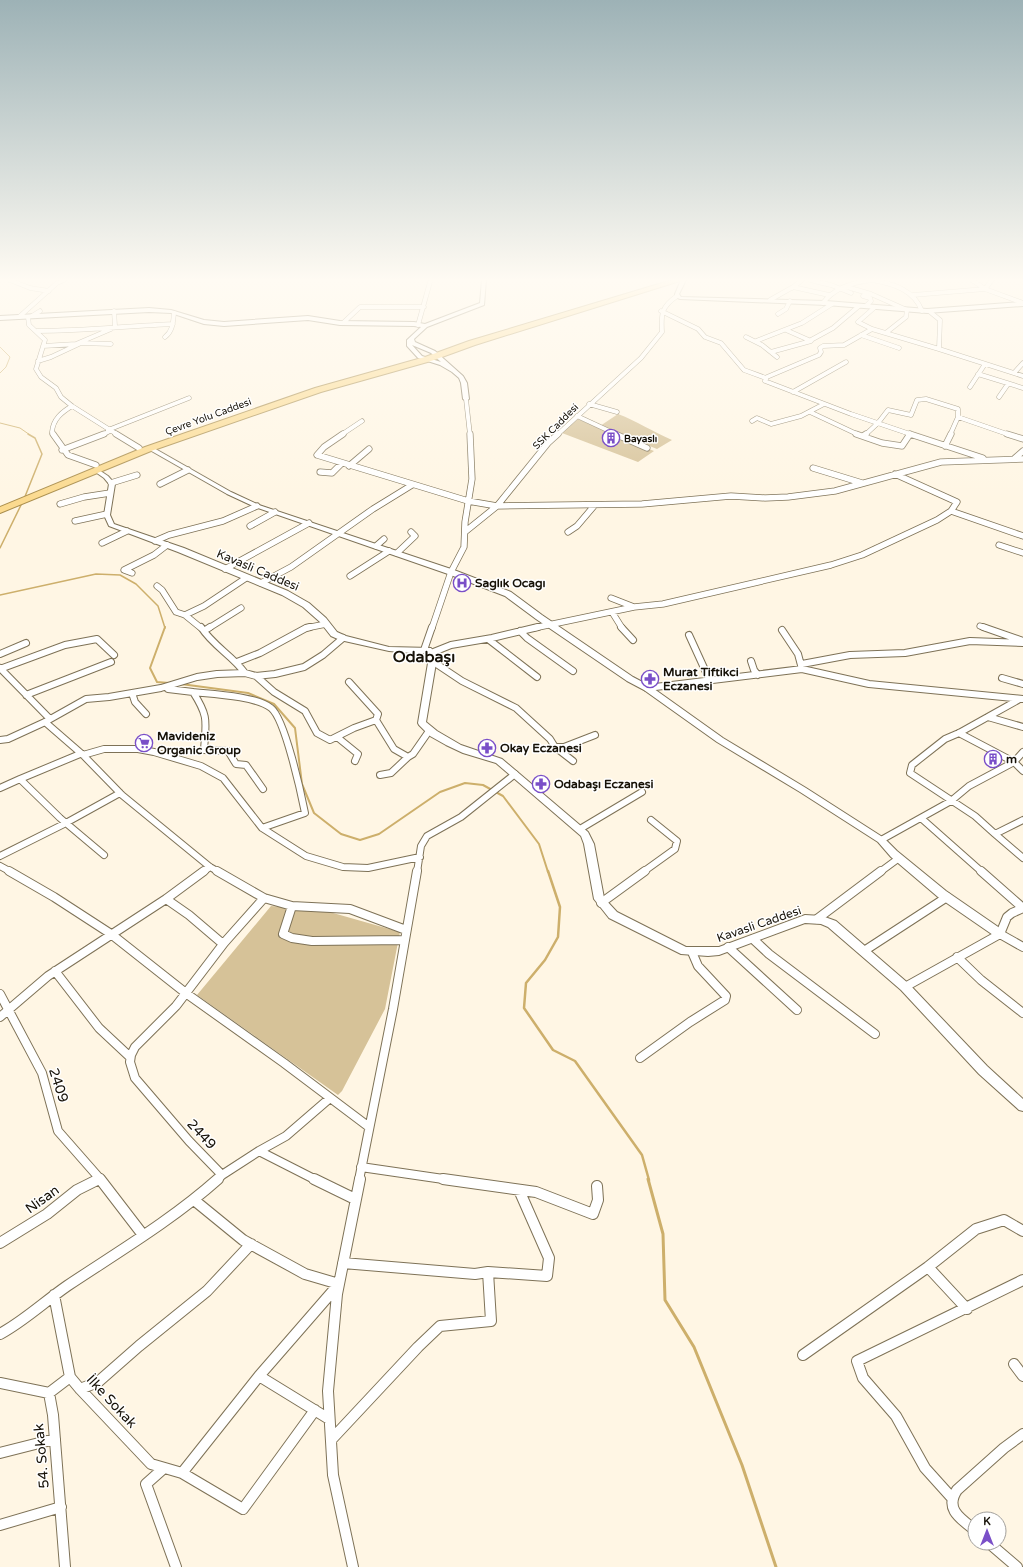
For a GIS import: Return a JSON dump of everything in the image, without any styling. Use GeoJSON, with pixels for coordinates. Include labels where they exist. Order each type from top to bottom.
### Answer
{"type":"FeatureCollection","features":[{"type":"Feature","properties":{"kind":"highway","name":"Çevre Yolu Caddesi"},"geometry":{"type":"LineString","coordinates":[[0,510],[14,501],[52,485],[150,448],[318,390],[445,353]]}},
{"type":"Feature","properties":{"kind":"highway","name":"Çevre Yolu Caddesi"},"geometry":{"type":"LineString","coordinates":[[96,468],[139,448],[273,400],[417,354]]}},
{"type":"Feature","properties":{"kind":"highway","name":"Çevre Yolu Caddesi"},"geometry":{"type":"LineString","coordinates":[[0,504],[14,501]]}},
{"type":"Feature","properties":{"kind":"street"},"geometry":{"type":"LineString","coordinates":[[41,353],[36,369],[38,374],[56,388],[72,406],[109,431],[139,448]]}},
{"type":"Feature","properties":{"kind":"street"},"geometry":{"type":"LineString","coordinates":[[38,361],[59,353]]}},
{"type":"Feature","properties":{"kind":"street"},"geometry":{"type":"LineString","coordinates":[[433,353],[460,377],[464,383],[472,457],[472,479],[468,501],[464,547],[451,572],[429,654],[422,723],[429,731],[464,749],[499,761],[553,804],[580,829],[585,834],[589,844],[599,899],[602,903],[675,849],[677,841],[651,820]]}},
{"type":"Feature","properties":{"kind":"street","name":"SSK Caddesi"},"geometry":{"type":"LineString","coordinates":[[466,531],[497,506],[544,448],[590,404],[620,379],[644,353]]}},
{"type":"Feature","properties":{"kind":"street"},"geometry":{"type":"LineString","coordinates":[[730,353],[744,370],[766,378],[766,381],[878,423],[945,446],[989,459]]}},
{"type":"Feature","properties":{"kind":"street"},"geometry":{"type":"LineString","coordinates":[[772,353],[777,357]]}},
{"type":"Feature","properties":{"kind":"street"},"geometry":{"type":"LineString","coordinates":[[766,378],[820,353]]}},
{"type":"Feature","properties":{"kind":"street"},"geometry":{"type":"LineString","coordinates":[[953,353],[1023,376]]}},
{"type":"Feature","properties":{"kind":"street"},"geometry":{"type":"LineString","coordinates":[[417,354],[420,357],[452,370]]}},
{"type":"Feature","properties":{"kind":"street"},"geometry":{"type":"LineString","coordinates":[[793,392],[846,362]]}},
{"type":"Feature","properties":{"kind":"street"},"geometry":{"type":"LineString","coordinates":[[1014,373],[1023,363]]}},
{"type":"Feature","properties":{"kind":"street"},"geometry":{"type":"LineString","coordinates":[[970,387],[985,364]]}},
{"type":"Feature","properties":{"kind":"street"},"geometry":{"type":"LineString","coordinates":[[978,374],[1023,388]]}},
{"type":"Feature","properties":{"kind":"street"},"geometry":{"type":"LineString","coordinates":[[999,397],[1008,384]]}},
{"type":"Feature","properties":{"kind":"street"},"geometry":{"type":"LineString","coordinates":[[62,450],[88,441],[188,398]]}},
{"type":"Feature","properties":{"kind":"street"},"geometry":{"type":"LineString","coordinates":[[863,436],[878,423],[888,410],[911,415],[917,400],[923,398],[956,407],[958,418],[945,446]]}},
{"type":"Feature","properties":{"kind":"street"},"geometry":{"type":"LineString","coordinates":[[590,404],[616,412]]}},
{"type":"Feature","properties":{"kind":"street"},"geometry":{"type":"LineString","coordinates":[[752,421],[757,418],[771,424],[810,412],[824,404]]}},
{"type":"Feature","properties":{"kind":"street"},"geometry":{"type":"LineString","coordinates":[[72,406],[61,413],[52,428],[62,450],[73,457],[91,462],[106,477],[111,488],[107,514],[75,521]]}},
{"type":"Feature","properties":{"kind":"street"},"geometry":{"type":"LineString","coordinates":[[810,412],[863,436],[897,447],[902,446],[910,434]]}},
{"type":"Feature","properties":{"kind":"street"},"geometry":{"type":"LineString","coordinates":[[577,416],[647,448]]}},
{"type":"Feature","properties":{"kind":"street"},"geometry":{"type":"LineString","coordinates":[[958,418],[1023,440]]}},
{"type":"Feature","properties":{"kind":"street"},"geometry":{"type":"LineString","coordinates":[[362,421],[330,443],[318,453],[317,456],[468,501],[497,506],[594,506],[642,504],[731,496],[765,498],[788,497],[835,490],[941,462],[1015,458],[1023,459]]}},
{"type":"Feature","properties":{"kind":"street"},"geometry":{"type":"LineString","coordinates":[[150,448],[229,493],[258,506],[451,572],[508,594],[630,679],[647,688],[720,740],[803,790],[881,840],[899,858],[947,897],[1000,934],[1023,947]]}},
{"type":"Feature","properties":{"kind":"street"},"geometry":{"type":"LineString","coordinates":[[349,466],[369,449]]}},
{"type":"Feature","properties":{"kind":"street"},"geometry":{"type":"LineString","coordinates":[[1015,458],[1023,451]]}},
{"type":"Feature","properties":{"kind":"street"},"geometry":{"type":"LineString","coordinates":[[320,472],[332,472],[342,463]]}},
{"type":"Feature","properties":{"kind":"street"},"geometry":{"type":"LineString","coordinates":[[814,468],[862,483]]}},
{"type":"Feature","properties":{"kind":"street"},"geometry":{"type":"LineString","coordinates":[[160,484],[188,470]]}},
{"type":"Feature","properties":{"kind":"street"},"geometry":{"type":"LineString","coordinates":[[429,654],[451,645],[488,639],[634,607],[663,604],[831,565],[862,555],[937,520],[951,511],[957,502],[895,474]]}},
{"type":"Feature","properties":{"kind":"street"},"geometry":{"type":"LineString","coordinates":[[60,504],[111,488],[137,475]]}},
{"type":"Feature","properties":{"kind":"street"},"geometry":{"type":"LineString","coordinates":[[261,583],[291,567],[373,509],[412,485]]}},
{"type":"Feature","properties":{"kind":"street"},"geometry":{"type":"LineString","coordinates":[[155,541],[169,535],[223,522],[258,506]]}},
{"type":"Feature","properties":{"kind":"street"},"geometry":{"type":"LineString","coordinates":[[568,532],[577,526],[594,506]]}},
{"type":"Feature","properties":{"kind":"street"},"geometry":{"type":"LineString","coordinates":[[951,511],[1023,536]]}},
{"type":"Feature","properties":{"kind":"street"},"geometry":{"type":"LineString","coordinates":[[250,526],[275,512]]}},
{"type":"Feature","properties":{"kind":"street","name":"Kavasli Caddesi"},"geometry":{"type":"LineString","coordinates":[[107,514],[108,522],[111,526],[127,530],[167,545],[285,593],[306,604],[334,634],[343,638],[389,649],[429,654]]}},
{"type":"Feature","properties":{"kind":"street"},"geometry":{"type":"LineString","coordinates":[[225,569],[309,523]]}},
{"type":"Feature","properties":{"kind":"street"},"geometry":{"type":"LineString","coordinates":[[102,542],[127,530]]}},
{"type":"Feature","properties":{"kind":"street"},"geometry":{"type":"LineString","coordinates":[[350,576],[393,552],[415,536],[411,532]]}},
{"type":"Feature","properties":{"kind":"street"},"geometry":{"type":"LineString","coordinates":[[376,546],[384,539]]}},
{"type":"Feature","properties":{"kind":"street"},"geometry":{"type":"LineString","coordinates":[[132,574],[124,570],[154,555],[167,545]]}},
{"type":"Feature","properties":{"kind":"street"},"geometry":{"type":"LineString","coordinates":[[999,545],[1023,553]]}},
{"type":"Feature","properties":{"kind":"street"},"geometry":{"type":"LineString","coordinates":[[185,615],[204,606],[246,578]]}},
{"type":"Feature","properties":{"kind":"street"},"geometry":{"type":"LineString","coordinates":[[157,586],[162,590],[176,612],[185,615],[200,626],[215,645],[237,662],[245,672]]}},
{"type":"Feature","properties":{"kind":"street"},"geometry":{"type":"LineString","coordinates":[[611,598],[634,607]]}},
{"type":"Feature","properties":{"kind":"street"},"geometry":{"type":"LineString","coordinates":[[204,631],[241,608]]}},
{"type":"Feature","properties":{"kind":"street"},"geometry":{"type":"LineString","coordinates":[[612,612],[623,630],[629,634],[633,640]]}},
{"type":"Feature","properties":{"kind":"street"},"geometry":{"type":"LineString","coordinates":[[237,662],[260,653],[306,628],[326,624]]}},
{"type":"Feature","properties":{"kind":"street"},"geometry":{"type":"LineString","coordinates":[[980,626],[1023,642]]}},
{"type":"Feature","properties":{"kind":"street"},"geometry":{"type":"LineString","coordinates":[[782,630],[802,667],[869,684],[1020,699]]}},
{"type":"Feature","properties":{"kind":"street"},"geometry":{"type":"LineString","coordinates":[[520,631],[527,638],[573,671]]}},
{"type":"Feature","properties":{"kind":"street"},"geometry":{"type":"LineString","coordinates":[[689,635],[710,681]]}},
{"type":"Feature","properties":{"kind":"street"},"geometry":{"type":"LineString","coordinates":[[256,676],[275,674],[304,667],[323,655],[343,638]]}},
{"type":"Feature","properties":{"kind":"street"},"geometry":{"type":"LineString","coordinates":[[26,695],[112,658],[97,639],[65,645],[1,671],[120,793],[210,867],[264,898],[292,906],[350,909],[406,930]]}},
{"type":"Feature","properties":{"kind":"street"},"geometry":{"type":"LineString","coordinates":[[488,639],[537,677]]}},
{"type":"Feature","properties":{"kind":"street"},"geometry":{"type":"LineString","coordinates":[[647,688],[758,675],[850,656],[905,652],[970,641],[1023,642]]}},
{"type":"Feature","properties":{"kind":"street"},"geometry":{"type":"LineString","coordinates":[[0,654],[26,643]]}},
{"type":"Feature","properties":{"kind":"street"},"geometry":{"type":"LineString","coordinates":[[429,654],[462,681],[516,708],[550,739],[554,747],[573,761]]}},
{"type":"Feature","properties":{"kind":"street"},"geometry":{"type":"LineString","coordinates":[[751,661],[754,670],[758,675]]}},
{"type":"Feature","properties":{"kind":"street"},"geometry":{"type":"LineString","coordinates":[[0,740],[8,739],[48,720],[86,699],[109,697],[161,688],[197,677],[245,672],[256,676],[274,692],[305,711],[317,733],[330,740],[337,738],[354,728],[376,720]]}},
{"type":"Feature","properties":{"kind":"street"},"geometry":{"type":"LineString","coordinates":[[1002,678],[1023,684]]}},
{"type":"Feature","properties":{"kind":"street"},"geometry":{"type":"LineString","coordinates":[[349,682],[378,714],[376,720]]}},
{"type":"Feature","properties":{"kind":"street"},"geometry":{"type":"LineString","coordinates":[[161,688],[230,696],[254,701],[271,708],[277,716],[296,771],[305,813],[262,828]]}},
{"type":"Feature","properties":{"kind":"street"},"geometry":{"type":"LineString","coordinates":[[193,692],[204,708],[206,718],[204,750],[228,751],[236,764],[246,765],[263,789]]}},
{"type":"Feature","properties":{"kind":"street"},"geometry":{"type":"LineString","coordinates":[[132,693],[132,697],[136,705],[146,714]]}},
{"type":"Feature","properties":{"kind":"street"},"geometry":{"type":"LineString","coordinates":[[1020,699],[959,733],[945,739],[912,766],[910,773],[975,816],[1023,858]]}},
{"type":"Feature","properties":{"kind":"street"},"geometry":{"type":"LineString","coordinates":[[988,717],[1023,727]]}},
{"type":"Feature","properties":{"kind":"street"},"geometry":{"type":"LineString","coordinates":[[376,720],[394,749],[408,757]]}},
{"type":"Feature","properties":{"kind":"street"},"geometry":{"type":"LineString","coordinates":[[380,775],[391,773],[413,754],[429,731]]}},
{"type":"Feature","properties":{"kind":"street"},"geometry":{"type":"LineString","coordinates":[[959,733],[1014,762],[1023,771]]}},
{"type":"Feature","properties":{"kind":"street"},"geometry":{"type":"LineString","coordinates":[[554,747],[564,748],[595,735]]}},
{"type":"Feature","properties":{"kind":"street"},"geometry":{"type":"LineString","coordinates":[[337,738],[342,744],[358,754],[355,761]]}},
{"type":"Feature","properties":{"kind":"street"},"geometry":{"type":"LineString","coordinates":[[0,788],[82,755],[104,749],[138,749],[154,752],[201,766],[223,778],[262,828],[306,856],[343,867],[368,868],[420,857]]}},
{"type":"Feature","properties":{"kind":"street"},"geometry":{"type":"LineString","coordinates":[[881,840],[951,801],[969,786],[1014,762],[1023,752]]}},
{"type":"Feature","properties":{"kind":"street"},"geometry":{"type":"LineString","coordinates":[[353,1567],[333,1475],[328,1391],[338,1284],[393,1009],[420,857],[424,839],[430,834],[460,818],[514,774]]}},
{"type":"Feature","properties":{"kind":"street"},"geometry":{"type":"LineString","coordinates":[[20,779],[64,824],[104,855]]}},
{"type":"Feature","properties":{"kind":"street"},"geometry":{"type":"LineString","coordinates":[[580,829],[642,792]]}},
{"type":"Feature","properties":{"kind":"street"},"geometry":{"type":"LineString","coordinates":[[0,856],[64,824],[120,793]]}},
{"type":"Feature","properties":{"kind":"street"},"geometry":{"type":"LineString","coordinates":[[904,987],[1000,934],[1005,917],[1010,913],[1023,908],[921,818]]}},
{"type":"Feature","properties":{"kind":"street"},"geometry":{"type":"LineString","coordinates":[[994,834],[1023,820]]}},
{"type":"Feature","properties":{"kind":"street"},"geometry":{"type":"LineString","coordinates":[[817,919],[899,858]]}},
{"type":"Feature","properties":{"kind":"street"},"geometry":{"type":"LineString","coordinates":[[0,866],[54,897],[111,934],[187,994],[284,1063],[369,1127]]}},
{"type":"Feature","properties":{"kind":"street"},"geometry":{"type":"LineString","coordinates":[[0,1017],[55,971],[166,899],[210,867]]}},
{"type":"Feature","properties":{"kind":"street"},"geometry":{"type":"LineString","coordinates":[[864,951],[947,897]]}},
{"type":"Feature","properties":{"kind":"street"},"geometry":{"type":"LineString","coordinates":[[55,971],[102,1030],[130,1057],[135,1047],[143,1037],[170,1014],[187,994],[223,944],[264,898]]}},
{"type":"Feature","properties":{"kind":"street"},"geometry":{"type":"LineString","coordinates":[[166,899],[189,915],[223,944]]}},
{"type":"Feature","properties":{"kind":"street","name":"Kavasli Caddesi"},"geometry":{"type":"LineString","coordinates":[[602,903],[614,915],[685,951],[692,952],[708,952],[728,948],[805,919],[817,919],[832,924],[904,987],[982,1070],[1023,1106]]}},
{"type":"Feature","properties":{"kind":"street"},"geometry":{"type":"LineString","coordinates":[[292,906],[283,934],[288,936],[302,940],[322,941],[405,940]]}},
{"type":"Feature","properties":{"kind":"street"},"geometry":{"type":"LineString","coordinates":[[752,939],[769,954],[875,1034]]}},
{"type":"Feature","properties":{"kind":"street"},"geometry":{"type":"LineString","coordinates":[[728,948],[797,1010]]}},
{"type":"Feature","properties":{"kind":"street"},"geometry":{"type":"LineString","coordinates":[[640,1058],[690,1022],[725,1000],[726,996],[698,966],[692,952]]}},
{"type":"Feature","properties":{"kind":"street"},"geometry":{"type":"LineString","coordinates":[[957,957],[981,980],[1023,1013]]}},
{"type":"Feature","properties":{"kind":"street","name":"2409"},"geometry":{"type":"LineString","coordinates":[[0,994],[42,1073],[58,1131],[100,1178],[109,1192],[143,1234]]}},
{"type":"Feature","properties":{"kind":"street","name":"2449"},"geometry":{"type":"LineString","coordinates":[[130,1057],[130,1067],[135,1078],[189,1141],[222,1175]]}},
{"type":"Feature","properties":{"kind":"street"},"geometry":{"type":"LineString","coordinates":[[0,1334],[17,1325],[54,1295],[194,1200],[222,1175],[259,1151],[286,1136],[330,1098]]}},
{"type":"Feature","properties":{"kind":"street"},"geometry":{"type":"LineString","coordinates":[[259,1151],[355,1199]]}},
{"type":"Feature","properties":{"kind":"street"},"geometry":{"type":"LineString","coordinates":[[361,1167],[536,1192],[593,1214],[598,1200],[597,1186]]}},
{"type":"Feature","properties":{"kind":"street","name":"Nisan"},"geometry":{"type":"LineString","coordinates":[[0,1243],[47,1214],[77,1190],[100,1178]]}},
{"type":"Feature","properties":{"kind":"street"},"geometry":{"type":"LineString","coordinates":[[343,1263],[475,1274],[488,1272],[547,1276],[550,1258],[519,1190]]}},
{"type":"Feature","properties":{"kind":"street"},"geometry":{"type":"LineString","coordinates":[[194,1200],[243,1240],[305,1274],[338,1284]]}},
{"type":"Feature","properties":{"kind":"street"},"geometry":{"type":"LineString","coordinates":[[803,1355],[928,1267],[976,1229],[1004,1220],[1023,1231]]}},
{"type":"Feature","properties":{"kind":"street"},"geometry":{"type":"LineString","coordinates":[[80,1389],[98,1382],[139,1346],[207,1291],[251,1244]]}},
{"type":"Feature","properties":{"kind":"street"},"geometry":{"type":"LineString","coordinates":[[928,1267],[967,1309]]}},
{"type":"Feature","properties":{"kind":"street"},"geometry":{"type":"LineString","coordinates":[[331,1440],[418,1347],[440,1326],[491,1321],[488,1272]]}},
{"type":"Feature","properties":{"kind":"street"},"geometry":{"type":"LineString","coordinates":[[952,1498],[925,1468],[896,1416],[863,1378],[857,1361],[967,1309],[1023,1280]]}},
{"type":"Feature","properties":{"kind":"street"},"geometry":{"type":"LineString","coordinates":[[182,1473],[259,1376],[338,1284]]}},
{"type":"Feature","properties":{"kind":"street","name":"İlke Sokak"},"geometry":{"type":"LineString","coordinates":[[54,1295],[70,1377],[80,1389],[151,1464],[182,1473],[243,1509],[315,1410]]}},
{"type":"Feature","properties":{"kind":"street"},"geometry":{"type":"LineString","coordinates":[[1014,1364],[1023,1376]]}},
{"type":"Feature","properties":{"kind":"street"},"geometry":{"type":"LineString","coordinates":[[259,1376],[330,1419]]}},
{"type":"Feature","properties":{"kind":"street"},"geometry":{"type":"LineString","coordinates":[[0,1383],[49,1393],[70,1377]]}},
{"type":"Feature","properties":{"kind":"street","name":"54. Sokak"},"geometry":{"type":"LineString","coordinates":[[49,1393],[55,1440],[66,1567]]}},
{"type":"Feature","properties":{"kind":"street"},"geometry":{"type":"LineString","coordinates":[[967,1523],[958,1516],[952,1505],[952,1498],[957,1490],[1004,1448],[1023,1434]]}},
{"type":"Feature","properties":{"kind":"street"},"geometry":{"type":"LineString","coordinates":[[0,1453],[55,1440]]}},
{"type":"Feature","properties":{"kind":"street"},"geometry":{"type":"LineString","coordinates":[[164,1468],[146,1484],[176,1567]]}},
{"type":"Feature","properties":{"kind":"street"},"geometry":{"type":"LineString","coordinates":[[0,1526],[61,1507]]}},
{"type":"Feature","properties":{"kind":"street"},"geometry":{"type":"LineString","coordinates":[[998,1551],[1017,1567]]}},
{"type":"Feature","properties":{"kind":"shaded area"},"geometry":{"type":"Polygon","coordinates":[[[618,414],[672,440],[657,449],[600,426],[618,414]]]}},
{"type":"Feature","properties":{"kind":"shaded area"},"geometry":{"type":"Polygon","coordinates":[[[578,419],[610,433],[602,438],[610,442],[618,437],[654,451],[638,462],[562,433],[578,419]]]}},
{"type":"Feature","properties":{"kind":"shaded area"},"geometry":{"type":"Polygon","coordinates":[[[271,906],[326,911],[400,932],[385,1009],[342,1091],[338,1095],[197,995],[271,906]]]}},
{"type":"Feature","properties":{"kind":"waterway"},"geometry":{"type":"LineString","coordinates":[[0,373],[6,367],[10,357],[6,353]]}},
{"type":"Feature","properties":{"kind":"waterway"},"geometry":{"type":"LineString","coordinates":[[0,423],[20,428],[30,435]]}},
{"type":"Feature","properties":{"kind":"waterway"},"geometry":{"type":"LineString","coordinates":[[24,499],[42,454],[35,438],[28,434]]}},
{"type":"Feature","properties":{"kind":"waterway"},"geometry":{"type":"LineString","coordinates":[[0,548],[22,503]]}},
{"type":"Feature","properties":{"kind":"waterway"},"geometry":{"type":"LineString","coordinates":[[0,595],[96,574],[120,575],[136,584],[158,606],[165,627]]}},
{"type":"Feature","properties":{"kind":"waterway"},"geometry":{"type":"LineString","coordinates":[[165,627],[150,668],[157,682],[169,683]]}},
{"type":"Feature","properties":{"kind":"waterway"},"geometry":{"type":"LineString","coordinates":[[181,684],[248,693],[274,704],[295,728],[302,784],[314,813],[341,834],[360,840],[379,834],[440,792],[465,783],[483,785],[503,796],[539,844],[548,872]]}},
{"type":"Feature","properties":{"kind":"waterway"},"geometry":{"type":"LineString","coordinates":[[548,871],[560,907],[558,937],[545,960],[526,983],[524,1008],[553,1050],[575,1061],[642,1155],[649,1180]]}},
{"type":"Feature","properties":{"kind":"waterway"},"geometry":{"type":"LineString","coordinates":[[648,1179],[663,1234],[665,1300],[694,1347],[742,1465],[776,1567]]}},
{"type":"Feature","properties":{"kind":"place","name":"Bayaslı"},"geometry":{"type":"Point","coordinates":[611,438]}},
{"type":"Feature","properties":{"kind":"place","name":"Saglık Ocagı"},"geometry":{"type":"Point","coordinates":[462,583]}},
{"type":"Feature","properties":{"kind":"place","name":"Murat Tiftikci Eczanesi"},"geometry":{"type":"Point","coordinates":[650,679]}},
{"type":"Feature","properties":{"kind":"place","name":"Mavideniz Organic Group"},"geometry":{"type":"Point","coordinates":[144,743]}},
{"type":"Feature","properties":{"kind":"place","name":"Okay Eczanesi"},"geometry":{"type":"Point","coordinates":[487,748]}},
{"type":"Feature","properties":{"kind":"place","name":"m"},"geometry":{"type":"Point","coordinates":[993,759]}},
{"type":"Feature","properties":{"kind":"place","name":"Odabaşı Eczanesi"},"geometry":{"type":"Point","coordinates":[541,784]}},
{"type":"Feature","properties":{"kind":"district","name":"Odabaşı"},"geometry":{"type":"Point","coordinates":[424,656]}}]}
